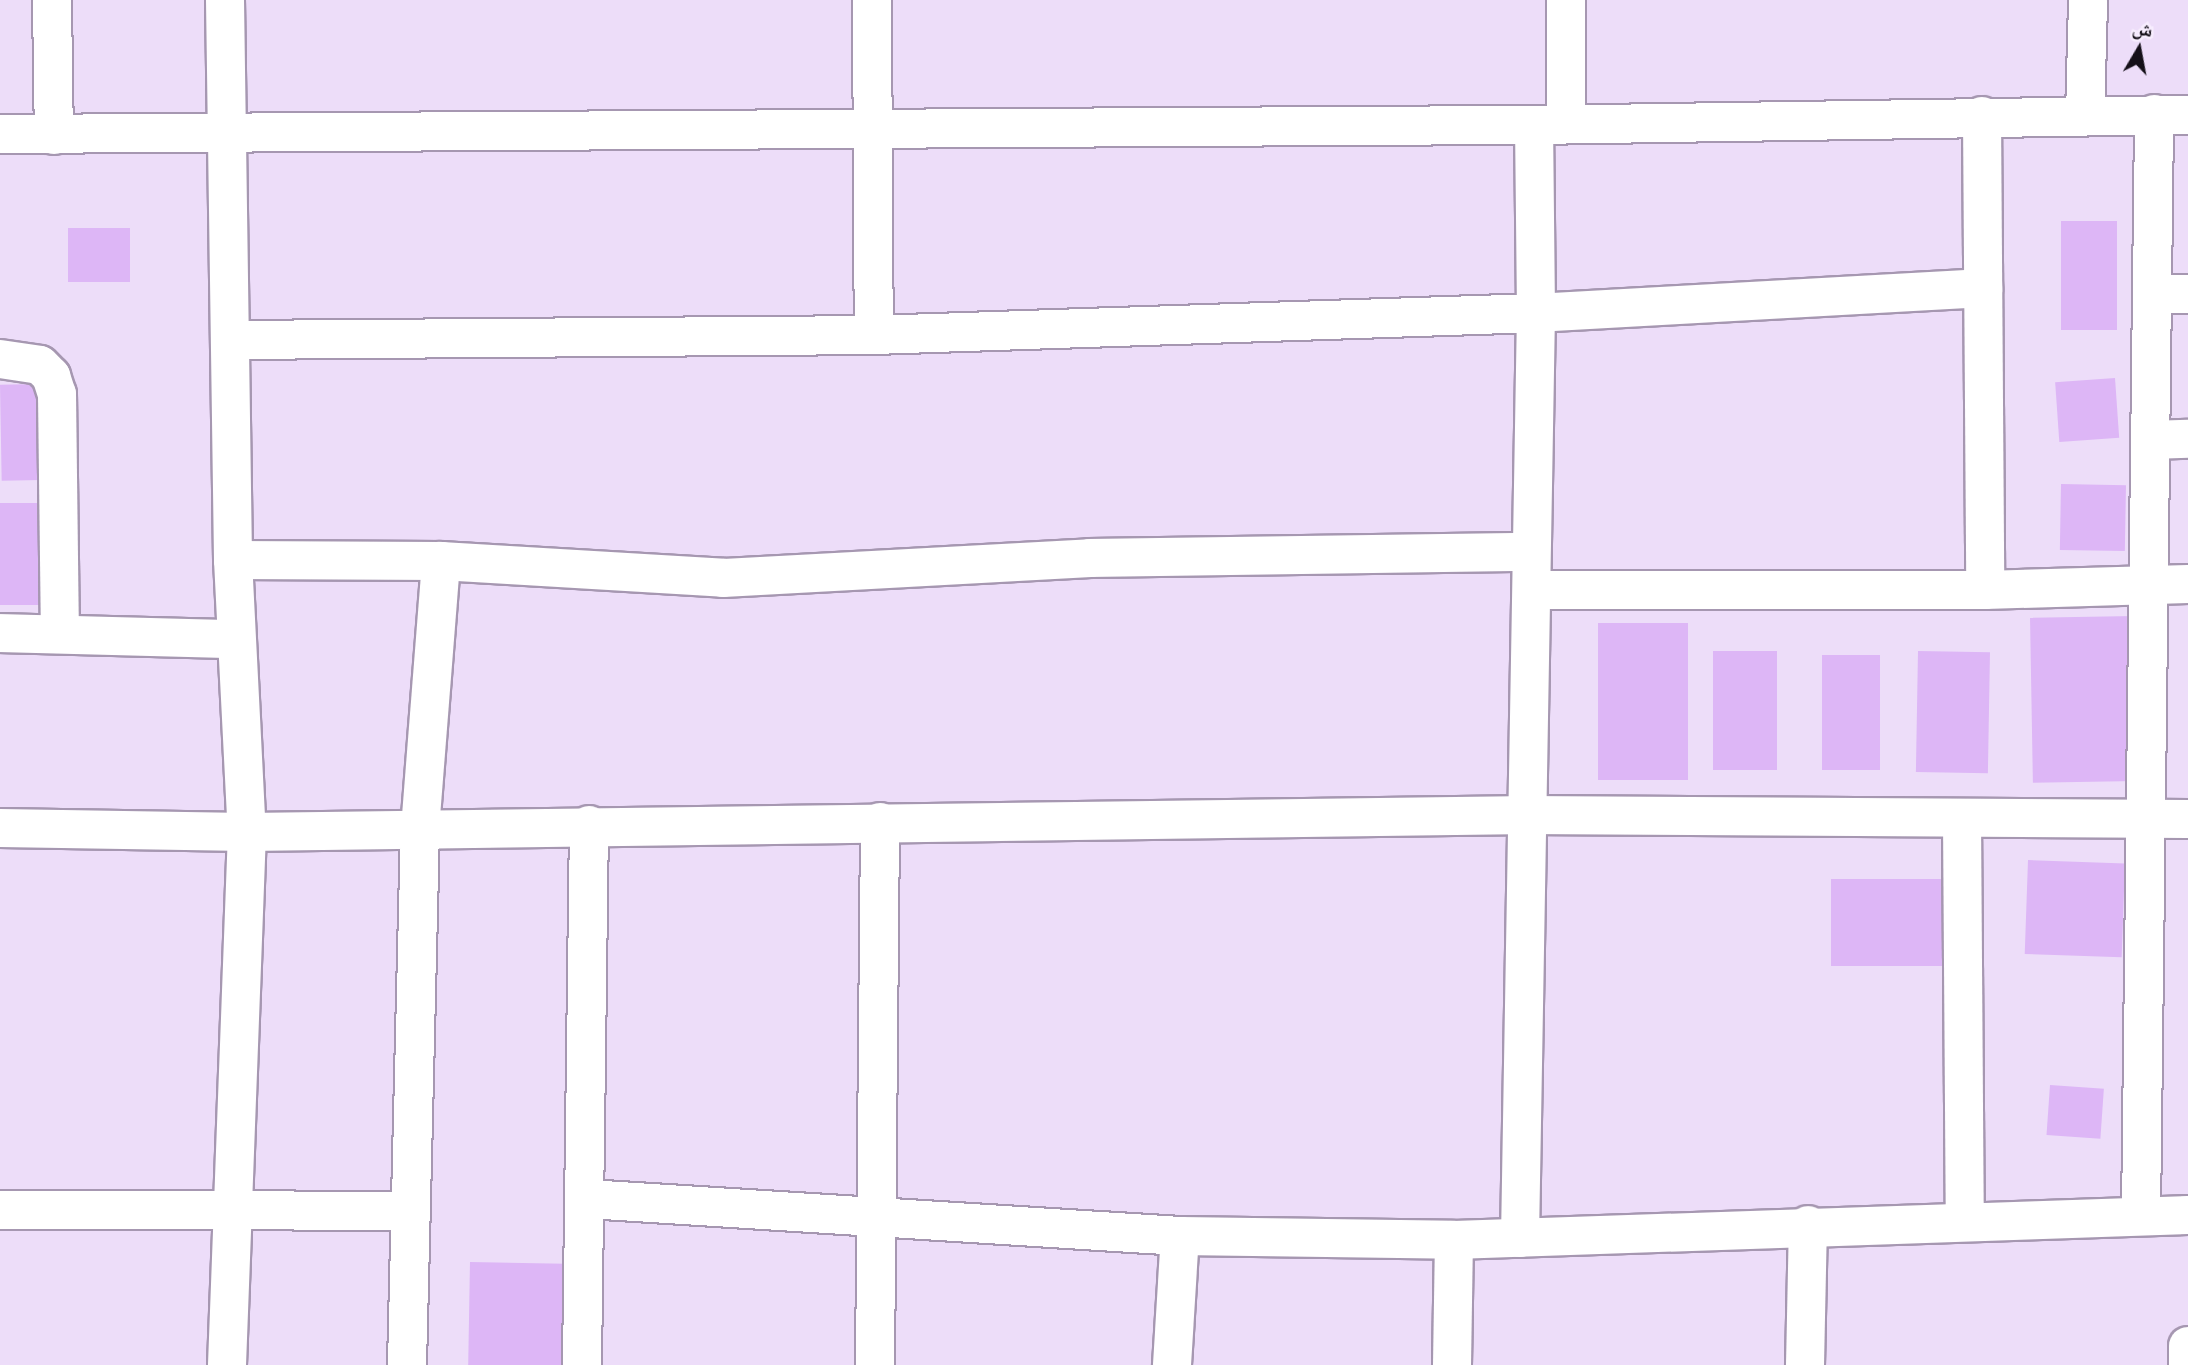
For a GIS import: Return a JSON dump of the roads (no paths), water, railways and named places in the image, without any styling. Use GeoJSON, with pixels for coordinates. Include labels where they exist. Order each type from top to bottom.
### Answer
{"type":"FeatureCollection","features":[{"type":"Feature","properties":{"kind":"street"},"geometry":{"type":"LineString","coordinates":[[52,0],[54,135]]}},
{"type":"Feature","properties":{"kind":"street"},"geometry":{"type":"LineString","coordinates":[[225,0],[233,560],[247,832],[235,1208],[227,1365]]}},
{"type":"Feature","properties":{"kind":"street"},"geometry":{"type":"LineString","coordinates":[[872,0],[874,335]]}},
{"type":"Feature","properties":{"kind":"street"},"geometry":{"type":"LineString","coordinates":[[1520,1238],[1524,816],[1532,590],[1536,313],[1550,124],[1566,0]]}},
{"type":"Feature","properties":{"kind":"street"},"geometry":{"type":"LineString","coordinates":[[2085,116],[2088,0]]}},
{"type":"Feature","properties":{"kind":"street"},"geometry":{"type":"LineString","coordinates":[[0,134],[1550,124],[2171,115],[2171,294],[2150,440],[2146,585],[2141,1216]]}},
{"type":"Feature","properties":{"kind":"street"},"geometry":{"type":"LineString","coordinates":[[1982,116],[1985,590]]}},
{"type":"Feature","properties":{"kind":"street"},"geometry":{"type":"LineString","coordinates":[[230,340],[874,335],[1536,313],[1983,288]]}},
{"type":"Feature","properties":{"kind":"street"},"geometry":{"type":"LineString","coordinates":[[0,359],[40,365],[51,376],[57,394],[60,634]]}},
{"type":"Feature","properties":{"kind":"street"},"geometry":{"type":"LineString","coordinates":[[2150,440],[2188,439]]}},
{"type":"Feature","properties":{"kind":"street"},"geometry":{"type":"LineString","coordinates":[[233,560],[441,561],[723,578],[1090,558],[1531,552]]}},
{"type":"Feature","properties":{"kind":"street"},"geometry":{"type":"LineString","coordinates":[[407,1365],[421,829],[441,561]]}},
{"type":"Feature","properties":{"kind":"street"},"geometry":{"type":"LineString","coordinates":[[1532,590],[1985,590],[2188,584]]}},
{"type":"Feature","properties":{"kind":"street"},"geometry":{"type":"LineString","coordinates":[[0,633],[236,639]]}},
{"type":"Feature","properties":{"kind":"street"},"geometry":{"type":"LineString","coordinates":[[0,828],[247,832],[880,821],[1524,816],[2188,819]]}},
{"type":"Feature","properties":{"kind":"street"},"geometry":{"type":"LineString","coordinates":[[1962,819],[1965,1221]]}},
{"type":"Feature","properties":{"kind":"street"},"geometry":{"type":"LineString","coordinates":[[875,1365],[880,821]]}},
{"type":"Feature","properties":{"kind":"street"},"geometry":{"type":"LineString","coordinates":[[582,1365],[587,1199],[589,825]]}},
{"type":"Feature","properties":{"kind":"street"},"geometry":{"type":"LineString","coordinates":[[587,1199],[1180,1236],[1454,1240],[1808,1225],[2188,1216]]}},
{"type":"Feature","properties":{"kind":"street"},"geometry":{"type":"LineString","coordinates":[[0,1210],[235,1208],[409,1211]]}},
{"type":"Feature","properties":{"kind":"street"},"geometry":{"type":"LineString","coordinates":[[1805,1365],[1808,1225]]}},
{"type":"Feature","properties":{"kind":"street"},"geometry":{"type":"LineString","coordinates":[[1172,1365],[1180,1236]]}},
{"type":"Feature","properties":{"kind":"street"},"geometry":{"type":"LineString","coordinates":[[1452,1365],[1454,1240]]}},
{"type":"Feature","properties":{"kind":"street"},"geometry":{"type":"LineString","coordinates":[[2188,1346],[2188,1365]]}}]}
